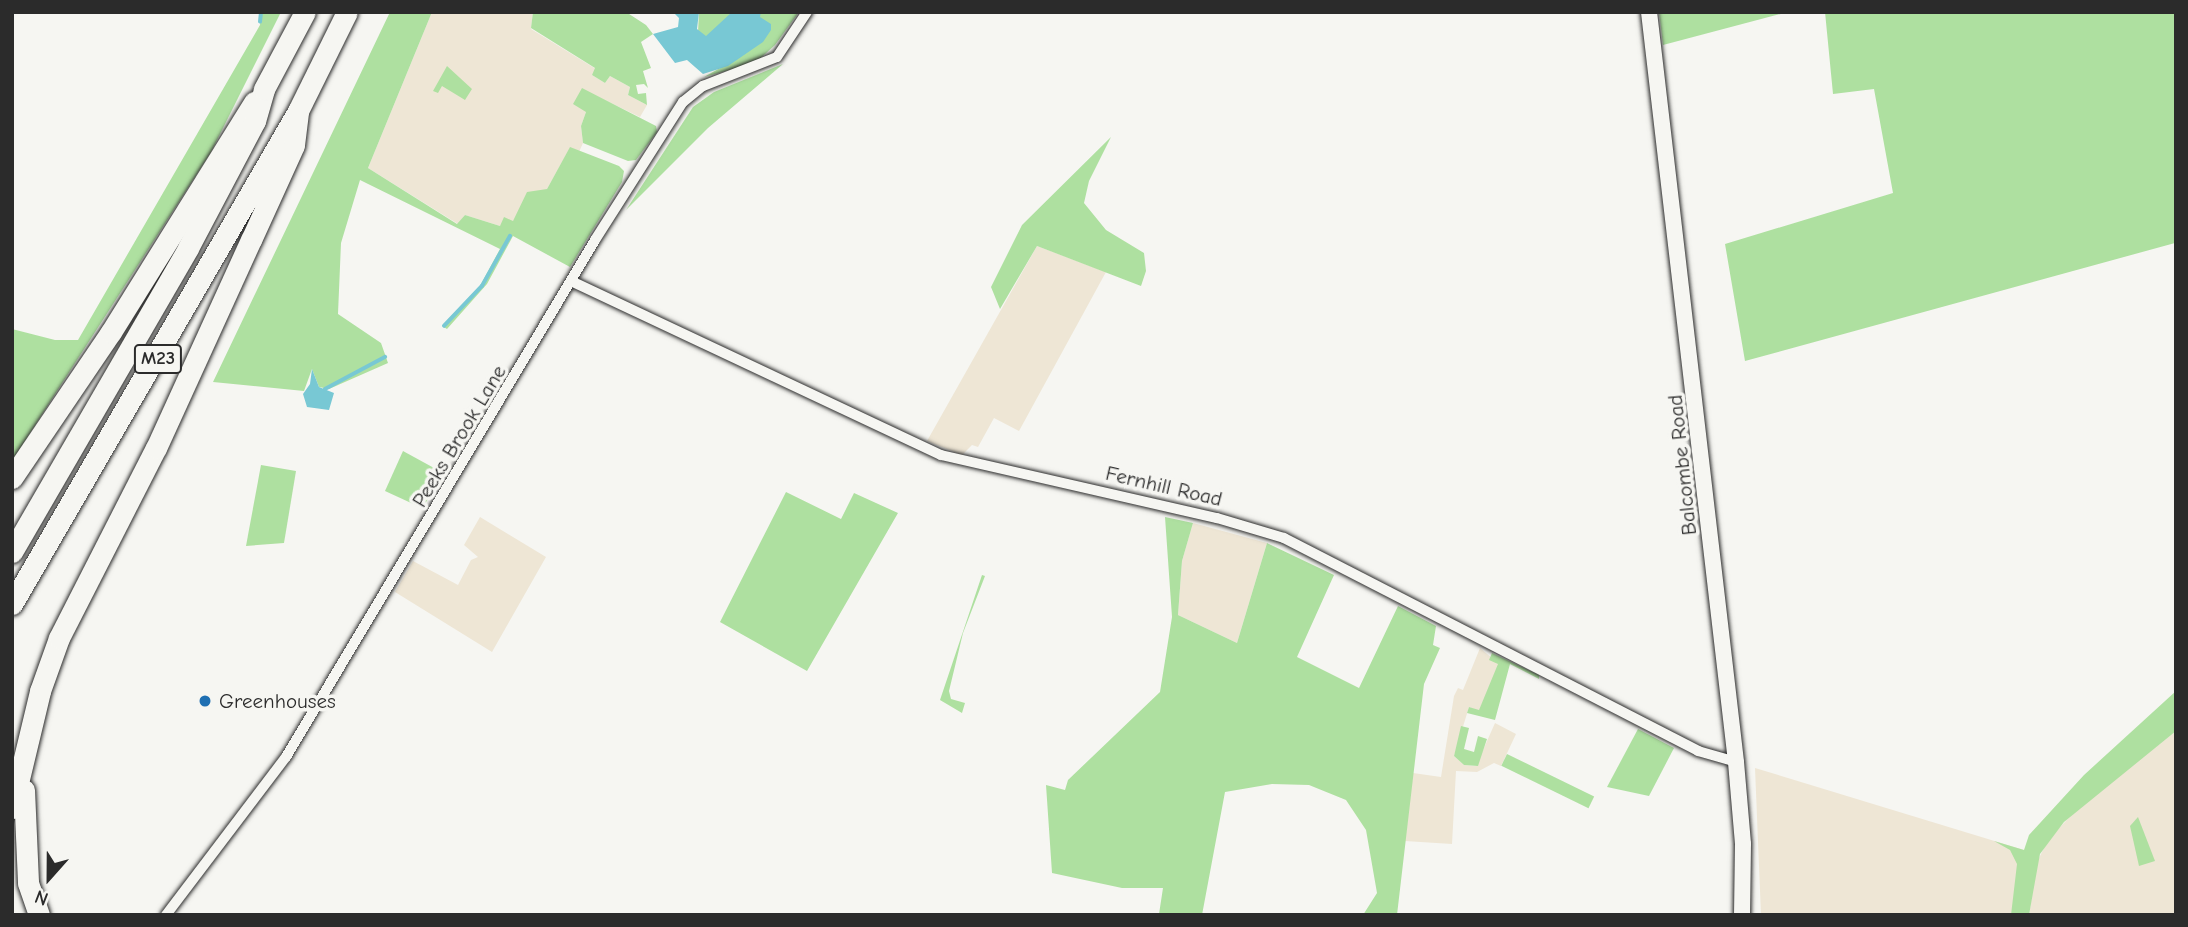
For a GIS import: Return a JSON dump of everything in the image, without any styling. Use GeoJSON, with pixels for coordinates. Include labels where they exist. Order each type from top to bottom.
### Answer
{"type":"FeatureCollection","features":[{"type":"Feature","properties":{"kind":"highway","name":"M23"},"geometry":{"type":"LineString","coordinates":[[12,478],[111,332],[243,114],[264,89],[305,12]]}},
{"type":"Feature","properties":{"kind":"highway","name":"M23"},"geometry":{"type":"LineString","coordinates":[[12,604],[298,111],[347,12]]}},
{"type":"Feature","properties":{"kind":"highway","name":"M23"},"geometry":{"type":"LineString","coordinates":[[12,552],[188,247],[255,121],[264,89]]}},
{"type":"Feature","properties":{"kind":"highway","name":"M23"},"geometry":{"type":"LineString","coordinates":[[12,808],[30,729],[49,664],[74,606],[156,448],[293,145],[298,111]]}},
{"type":"Feature","properties":{"kind":"highway","name":"M23"},"geometry":{"type":"LineString","coordinates":[[30,729],[22,809],[28,883],[39,915]]}},
{"type":"Feature","properties":{"kind":"highway"},"geometry":{"type":"LineString","coordinates":[[13,869],[27,915]]}},
{"type":"Feature","properties":{"kind":"main road","name":"Balcombe Road"},"geometry":{"type":"LineString","coordinates":[[1649,12],[1665,122],[1736,762],[1743,844],[1742,915]]}},
{"type":"Feature","properties":{"kind":"street","name":"Peeks Brook Lane"},"geometry":{"type":"LineString","coordinates":[[166,915],[286,757],[571,281],[688,96],[778,57],[807,12]]}},
{"type":"Feature","properties":{"kind":"street","name":"Fernhill Road"},"geometry":{"type":"LineString","coordinates":[[571,281],[941,455],[1217,518],[1284,538],[1698,751],[1736,762]]}},
{"type":"Feature","properties":{"kind":"shaded area"},"geometry":{"type":"Polygon","coordinates":[[[432,12],[533,12],[531,29],[596,69],[592,75],[605,83],[610,76],[630,87],[628,95],[647,105],[640,117],[582,89],[586,112],[581,126],[583,143],[579,152],[570,148],[547,189],[513,221],[500,226],[465,215],[458,224],[368,168],[432,12]]]}},
{"type":"Feature","properties":{"kind":"shaded area"},"geometry":{"type":"Polygon","coordinates":[[[1037,246],[1106,272],[1019,431],[994,418],[978,447],[972,445],[962,455],[927,441],[1037,246]]]}},
{"type":"Feature","properties":{"kind":"shaded area"},"geometry":{"type":"Polygon","coordinates":[[[480,517],[546,557],[492,652],[395,592],[413,561],[458,585],[471,560],[478,557],[464,545],[480,517]]]}},
{"type":"Feature","properties":{"kind":"shaded area"},"geometry":{"type":"Polygon","coordinates":[[[1193,523],[1267,543],[1237,643],[1178,615],[1182,561],[1193,523]]]}},
{"type":"Feature","properties":{"kind":"shaded area"},"geometry":{"type":"Polygon","coordinates":[[[1480,648],[1499,664],[1479,711],[1469,707],[1454,756],[1464,765],[1476,766],[1495,723],[1516,734],[1501,766],[1494,763],[1477,772],[1456,771],[1452,844],[1405,841],[1413,773],[1441,777],[1454,696],[1458,688],[1463,690],[1480,648]]]}},
{"type":"Feature","properties":{"kind":"shaded area"},"geometry":{"type":"Polygon","coordinates":[[[2176,731],[2176,915],[2029,915],[2037,862],[2048,840],[2078,808],[2176,731]]]}},
{"type":"Feature","properties":{"kind":"shaded area"},"geometry":{"type":"Polygon","coordinates":[[[1755,768],[2024,850],[2013,915],[1761,915],[1755,768]]]}},
{"type":"Feature","properties":{"kind":"green space"},"geometry":{"type":"Polygon","coordinates":[[[261,12],[281,12],[211,152],[12,461],[12,329],[55,340],[78,340],[260,25],[261,12]]]}},
{"type":"Feature","properties":{"kind":"green space"},"geometry":{"type":"Polygon","coordinates":[[[390,12],[432,12],[368,168],[457,224],[465,215],[500,226],[504,217],[513,221],[527,192],[547,189],[570,147],[619,166],[624,171],[622,182],[570,267],[513,236],[487,284],[447,329],[442,326],[480,286],[500,249],[360,180],[341,243],[338,314],[381,343],[388,363],[329,389],[319,387],[312,369],[304,391],[213,382],[390,12]]]}},
{"type":"Feature","properties":{"kind":"green space"},"geometry":{"type":"Polygon","coordinates":[[[533,12],[626,12],[646,25],[653,34],[641,42],[651,68],[643,71],[648,88],[644,84],[636,85],[638,94],[646,93],[647,105],[628,95],[630,87],[610,76],[605,83],[592,75],[595,68],[531,28],[533,12]]]}},
{"type":"Feature","properties":{"kind":"green space"},"geometry":{"type":"Polygon","coordinates":[[[699,12],[799,12],[775,45],[755,63],[704,77],[741,56],[698,32],[699,12]]]}},
{"type":"Feature","properties":{"kind":"green space"},"geometry":{"type":"Polygon","coordinates":[[[1659,12],[1788,12],[1663,45],[1659,12]]]}},
{"type":"Feature","properties":{"kind":"green space"},"geometry":{"type":"Polygon","coordinates":[[[1825,12],[2176,12],[2176,298],[2175,243],[1745,361],[1725,244],[1893,193],[1874,89],[1833,94],[1825,12]]]}},
{"type":"Feature","properties":{"kind":"green space"},"geometry":{"type":"Polygon","coordinates":[[[783,64],[708,128],[626,210],[693,107],[714,92],[783,64]]]}},
{"type":"Feature","properties":{"kind":"green space"},"geometry":{"type":"Polygon","coordinates":[[[447,66],[472,89],[465,100],[442,86],[438,93],[433,91],[447,66]]]}},
{"type":"Feature","properties":{"kind":"green space"},"geometry":{"type":"Polygon","coordinates":[[[582,88],[656,126],[657,132],[636,160],[628,161],[583,143],[581,126],[586,112],[573,104],[582,88]]]}},
{"type":"Feature","properties":{"kind":"green space"},"geometry":{"type":"Polygon","coordinates":[[[1111,137],[1089,181],[1084,203],[1106,230],[1144,253],[1146,271],[1141,286],[1037,246],[1000,309],[991,287],[1022,225],[1111,137]]]}},
{"type":"Feature","properties":{"kind":"green space"},"geometry":{"type":"Polygon","coordinates":[[[403,451],[445,474],[422,508],[385,491],[403,451]]]}},
{"type":"Feature","properties":{"kind":"green space"},"geometry":{"type":"Polygon","coordinates":[[[261,465],[296,471],[284,543],[246,546],[261,465]]]}},
{"type":"Feature","properties":{"kind":"green space"},"geometry":{"type":"Polygon","coordinates":[[[786,492],[841,519],[854,493],[898,513],[807,671],[720,622],[786,492]]]}},
{"type":"Feature","properties":{"kind":"green space"},"geometry":{"type":"Polygon","coordinates":[[[1165,517],[1193,523],[1182,561],[1178,615],[1237,643],[1267,543],[1334,575],[1297,657],[1359,688],[1398,606],[1436,626],[1433,645],[1440,648],[1424,684],[1397,915],[1363,915],[1377,893],[1366,830],[1346,800],[1309,785],[1272,784],[1225,792],[1202,915],[1159,914],[1163,888],[1122,888],[1052,873],[1046,785],[1065,790],[1068,780],[1160,692],[1172,617],[1165,517]]]}},
{"type":"Feature","properties":{"kind":"green space"},"geometry":{"type":"Polygon","coordinates":[[[982,575],[985,576],[963,633],[949,691],[951,699],[965,703],[962,713],[940,700],[982,575]]]}},
{"type":"Feature","properties":{"kind":"green space"},"geometry":{"type":"Polygon","coordinates":[[[1492,653],[1539,675],[1539,679],[1510,664],[1495,720],[1467,713],[1469,707],[1479,710],[1498,664],[1489,660],[1492,653]]]}},
{"type":"Feature","properties":{"kind":"green space"},"geometry":{"type":"Polygon","coordinates":[[[2176,691],[2176,731],[2064,822],[2040,854],[2029,915],[2011,915],[2017,864],[2010,850],[1994,841],[2024,850],[2029,835],[2084,775],[2176,691]]]}},
{"type":"Feature","properties":{"kind":"green space"},"geometry":{"type":"Polygon","coordinates":[[[1461,726],[1469,728],[1464,749],[1474,752],[1478,736],[1487,739],[1478,766],[1464,765],[1454,756],[1461,726]]]}},
{"type":"Feature","properties":{"kind":"green space"},"geometry":{"type":"Polygon","coordinates":[[[1638,729],[1674,748],[1649,796],[1607,787],[1638,729]]]}},
{"type":"Feature","properties":{"kind":"green space"},"geometry":{"type":"Polygon","coordinates":[[[1507,754],[1594,797],[1588,808],[1501,766],[1507,754]]]}},
{"type":"Feature","properties":{"kind":"green space"},"geometry":{"type":"Polygon","coordinates":[[[2138,817],[2155,861],[2139,866],[2130,826],[2138,817]]]}},
{"type":"Feature","properties":{"kind":"water"},"geometry":{"type":"Polygon","coordinates":[[[673,12],[699,12],[697,29],[706,36],[732,12],[761,12],[760,17],[771,24],[771,30],[763,42],[728,66],[703,74],[687,60],[675,63],[653,34],[678,27],[679,18],[673,12]]]}},
{"type":"Feature","properties":{"kind":"water"},"geometry":{"type":"Polygon","coordinates":[[[312,369],[319,387],[334,393],[329,410],[307,407],[303,394],[310,384],[312,369]]]}},
{"type":"Feature","properties":{"kind":"waterway"},"geometry":{"type":"LineString","coordinates":[[260,22],[261,12]]}},
{"type":"Feature","properties":{"kind":"waterway"},"geometry":{"type":"LineString","coordinates":[[444,326],[482,286],[510,236]]}},
{"type":"Feature","properties":{"kind":"waterway"},"geometry":{"type":"LineString","coordinates":[[325,389],[385,357]]}},
{"type":"Feature","properties":{"kind":"place","name":"Greenhouses"},"geometry":{"type":"Point","coordinates":[205,701]}}]}
